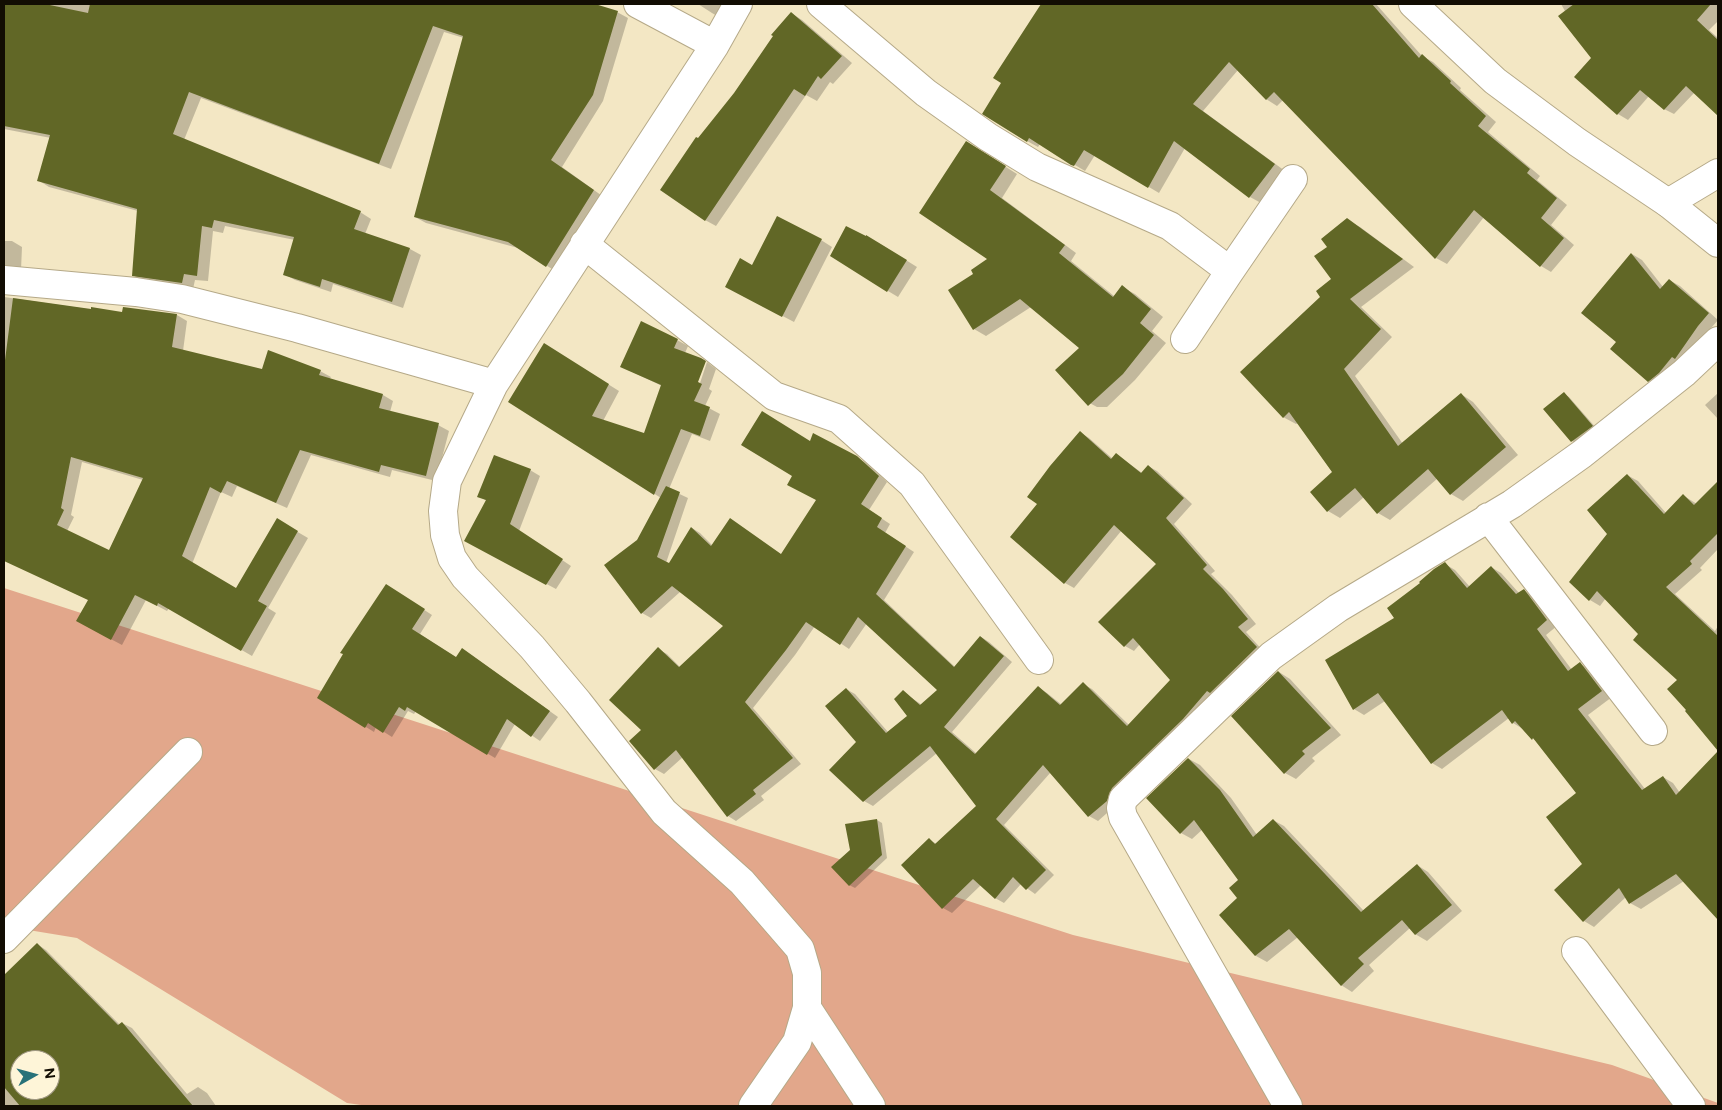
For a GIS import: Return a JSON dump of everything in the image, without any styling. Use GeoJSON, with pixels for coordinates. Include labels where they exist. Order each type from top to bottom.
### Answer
{"type":"FeatureCollection","features":[{"type":"Feature","properties":{"kind":"street"},"geometry":{"type":"LineString","coordinates":[[638,4],[715,45]]}},
{"type":"Feature","properties":{"kind":"street"},"geometry":{"type":"LineString","coordinates":[[738,4],[715,45],[494,384],[447,481],[443,511],[445,535],[452,558],[465,577],[532,647],[578,702],[664,812],[742,882],[800,949],[807,973],[807,1008],[797,1042],[753,1106]]}},
{"type":"Feature","properties":{"kind":"street"},"geometry":{"type":"LineString","coordinates":[[821,4],[926,93],[988,137],[1037,167],[1170,226],[1230,271]]}},
{"type":"Feature","properties":{"kind":"street"},"geometry":{"type":"LineString","coordinates":[[1413,4],[1495,81],[1577,142],[1668,203],[1718,242]]}},
{"type":"Feature","properties":{"kind":"street"},"geometry":{"type":"LineString","coordinates":[[1668,203],[1718,173]]}},
{"type":"Feature","properties":{"kind":"street"},"geometry":{"type":"LineString","coordinates":[[1185,339],[1293,179]]}},
{"type":"Feature","properties":{"kind":"street"},"geometry":{"type":"LineString","coordinates":[[584,244],[774,396],[839,419],[912,484],[1039,660]]}},
{"type":"Feature","properties":{"kind":"street"},"geometry":{"type":"LineString","coordinates":[[4,280],[136,292],[182,300],[296,328],[494,384]]}},
{"type":"Feature","properties":{"kind":"street"},"geometry":{"type":"LineString","coordinates":[[1288,1106],[1123,817],[1121,808],[1123,799],[1271,656],[1338,608],[1512,504],[1582,454],[1684,373],[1718,341]]}},
{"type":"Feature","properties":{"kind":"street"},"geometry":{"type":"LineString","coordinates":[[1488,517],[1653,731]]}},
{"type":"Feature","properties":{"kind":"street"},"geometry":{"type":"LineString","coordinates":[[4,939],[188,752]]}},
{"type":"Feature","properties":{"kind":"street"},"geometry":{"type":"LineString","coordinates":[[1576,951],[1691,1106]]}},
{"type":"Feature","properties":{"kind":"street"},"geometry":{"type":"LineString","coordinates":[[807,1008],[871,1106]]}},
{"type":"Feature","properties":{"kind":"shaded area"},"geometry":{"type":"Polygon","coordinates":[[[4,588],[1073,935],[1612,1065],[1718,1103],[1718,1106],[368,1106],[347,1103],[77,938],[4,926],[4,588]]]}},
{"type":"Feature","properties":{"kind":"building"},"geometry":{"type":"Polygon","coordinates":[[[4,4],[45,4],[88,13],[90,4],[595,4],[618,11],[593,95],[551,160],[594,190],[546,267],[508,242],[414,217],[463,36],[433,26],[379,164],[189,92],[173,134],[361,211],[354,229],[410,248],[392,302],[322,279],[320,287],[283,275],[294,237],[214,220],[212,228],[202,226],[197,276],[184,274],[182,283],[132,276],[137,209],[37,181],[50,135],[4,126],[4,4]]]}},
{"type":"Feature","properties":{"kind":"building"},"geometry":{"type":"Polygon","coordinates":[[[1041,4],[1372,4],[1419,58],[1422,54],[1486,116],[1478,126],[1530,169],[1527,173],[1557,198],[1541,218],[1564,238],[1540,267],[1474,210],[1435,259],[1274,92],[1266,100],[1229,62],[1193,104],[1275,164],[1249,198],[1174,141],[1148,188],[1084,150],[1074,166],[1071,165],[1029,138],[1027,142],[982,114],[1001,83],[993,78],[1041,4]]]}},
{"type":"Feature","properties":{"kind":"building"},"geometry":{"type":"Polygon","coordinates":[[[1574,4],[1711,4],[1697,20],[1718,40],[1718,116],[1686,86],[1664,110],[1640,90],[1617,115],[1574,77],[1591,58],[1558,16],[1574,4]]]}},
{"type":"Feature","properties":{"kind":"building"},"geometry":{"type":"Polygon","coordinates":[[[791,12],[842,56],[821,79],[818,76],[805,96],[794,89],[705,221],[660,190],[696,137],[698,138],[734,93],[773,36],[771,35],[791,12]]]}},
{"type":"Feature","properties":{"kind":"building"},"geometry":{"type":"Polygon","coordinates":[[[966,141],[1006,166],[990,190],[1065,245],[1059,253],[1113,297],[1122,285],[1151,309],[1140,323],[1154,335],[1123,374],[1088,406],[1055,370],[1079,348],[1020,299],[973,330],[948,290],[973,274],[971,270],[987,259],[919,213],[966,141]]]}},
{"type":"Feature","properties":{"kind":"building"},"geometry":{"type":"Polygon","coordinates":[[[777,216],[822,239],[782,317],[725,287],[740,258],[752,265],[777,216]]]}},
{"type":"Feature","properties":{"kind":"building"},"geometry":{"type":"Polygon","coordinates":[[[1347,218],[1403,259],[1350,299],[1381,329],[1344,369],[1398,446],[1461,393],[1506,447],[1450,495],[1428,469],[1377,514],[1355,488],[1327,512],[1310,492],[1332,472],[1289,412],[1283,418],[1240,372],[1320,297],[1316,291],[1331,279],[1314,256],[1327,247],[1321,239],[1347,218]]]}},
{"type":"Feature","properties":{"kind":"building"},"geometry":{"type":"Polygon","coordinates":[[[846,226],[866,235],[907,260],[887,292],[830,256],[846,226]]]}},
{"type":"Feature","properties":{"kind":"building"},"geometry":{"type":"Polygon","coordinates":[[[1631,253],[1660,289],[1669,279],[1709,313],[1675,359],[1672,357],[1659,373],[1648,382],[1610,349],[1616,342],[1581,313],[1631,253]]]}},
{"type":"Feature","properties":{"kind":"building"},"geometry":{"type":"Polygon","coordinates":[[[13,298],[122,312],[123,307],[177,314],[172,347],[262,369],[268,350],[321,370],[319,375],[383,394],[379,408],[439,423],[426,476],[381,465],[379,472],[300,450],[276,503],[227,481],[221,493],[210,487],[182,556],[236,588],[277,518],[298,531],[258,601],[267,606],[241,651],[158,603],[157,606],[135,595],[111,640],[76,621],[88,600],[4,561],[4,368],[13,298]],[[71,457],[61,508],[64,510],[57,525],[109,550],[143,478],[71,457]]]}},
{"type":"Feature","properties":{"kind":"building"},"geometry":{"type":"Polygon","coordinates":[[[641,321],[678,339],[674,348],[706,361],[698,382],[702,384],[694,401],[710,407],[700,436],[681,429],[654,495],[508,402],[544,343],[609,384],[592,416],[644,433],[661,385],[620,367],[641,321]]]}},
{"type":"Feature","properties":{"kind":"building"},"geometry":{"type":"Polygon","coordinates":[[[1564,392],[1593,426],[1571,442],[1543,409],[1564,392]]]}},
{"type":"Feature","properties":{"kind":"building"},"geometry":{"type":"Polygon","coordinates":[[[762,411],[810,441],[813,433],[857,456],[879,476],[861,504],[882,518],[877,527],[906,546],[876,594],[954,667],[980,636],[1004,656],[944,727],[975,754],[1038,686],[1060,705],[1083,682],[1127,726],[1170,680],[1133,638],[1124,647],[1098,622],[1156,564],[1114,525],[1064,584],[1010,537],[1037,504],[1027,497],[1080,431],[1111,459],[1116,453],[1141,473],[1148,465],[1184,498],[1166,518],[1207,565],[1203,569],[1248,619],[1238,627],[1257,647],[1210,693],[1207,691],[1183,719],[1112,788],[1107,801],[1088,817],[1043,765],[996,819],[1046,870],[1026,890],[1013,877],[995,899],[973,879],[942,909],[901,865],[929,838],[935,844],[976,806],[930,746],[863,802],[829,770],[856,742],[825,706],[846,688],[886,733],[907,716],[894,699],[903,690],[920,705],[937,690],[858,617],[840,645],[806,622],[745,702],[793,758],[753,790],[756,794],[727,817],[676,750],[654,770],[629,741],[641,730],[609,700],[658,647],[679,667],[723,626],[672,586],[641,614],[604,565],[637,540],[666,486],[680,492],[657,557],[669,563],[691,527],[711,546],[730,518],[781,554],[816,500],[787,485],[792,476],[741,445],[762,411]]]}},
{"type":"Feature","properties":{"kind":"building"},"geometry":{"type":"Polygon","coordinates":[[[494,455],[531,469],[510,524],[563,559],[546,585],[464,541],[486,500],[477,497],[494,455]]]}},
{"type":"Feature","properties":{"kind":"building"},"geometry":{"type":"Polygon","coordinates":[[[1627,474],[1664,514],[1683,494],[1694,505],[1718,481],[1718,533],[1690,561],[1692,564],[1666,587],[1718,636],[1718,751],[1667,689],[1677,680],[1633,640],[1638,634],[1597,591],[1589,601],[1569,582],[1607,534],[1587,510],[1627,474]]]}},
{"type":"Feature","properties":{"kind":"building"},"geometry":{"type":"Polygon","coordinates":[[[1445,562],[1467,588],[1491,566],[1516,594],[1524,589],[1547,620],[1537,629],[1568,671],[1580,662],[1602,691],[1578,709],[1642,790],[1663,776],[1676,795],[1718,751],[1718,920],[1676,874],[1629,904],[1619,888],[1583,922],[1554,890],[1582,864],[1546,817],[1576,793],[1533,738],[1532,740],[1515,721],[1512,724],[1502,710],[1431,764],[1378,693],[1353,710],[1325,660],[1394,618],[1387,608],[1445,562]]]}},
{"type":"Feature","properties":{"kind":"building"},"geometry":{"type":"Polygon","coordinates":[[[386,584],[425,609],[412,629],[456,657],[462,648],[550,711],[531,737],[507,719],[487,755],[407,707],[405,711],[399,707],[383,733],[368,723],[365,728],[317,698],[343,654],[340,653],[386,584]]]}},
{"type":"Feature","properties":{"kind":"building"},"geometry":{"type":"Polygon","coordinates":[[[1278,671],[1331,728],[1302,751],[1305,754],[1284,774],[1231,716],[1278,671]]]}},
{"type":"Feature","properties":{"kind":"building"},"geometry":{"type":"Polygon","coordinates":[[[1188,758],[1220,790],[1253,837],[1273,819],[1361,912],[1417,864],[1452,905],[1415,935],[1402,920],[1358,958],[1364,964],[1341,986],[1289,929],[1255,956],[1219,915],[1237,898],[1229,888],[1238,880],[1194,820],[1180,834],[1146,798],[1188,758]]]}},
{"type":"Feature","properties":{"kind":"building"},"geometry":{"type":"Polygon","coordinates":[[[877,819],[882,855],[849,886],[831,867],[850,850],[845,824],[877,819]]]}},
{"type":"Feature","properties":{"kind":"building"},"geometry":{"type":"Polygon","coordinates":[[[37,943],[118,1025],[122,1022],[193,1106],[20,1106],[15,1100],[60,1100],[60,1050],[10,1050],[10,1094],[4,1087],[4,975],[37,943]]]}}]}
